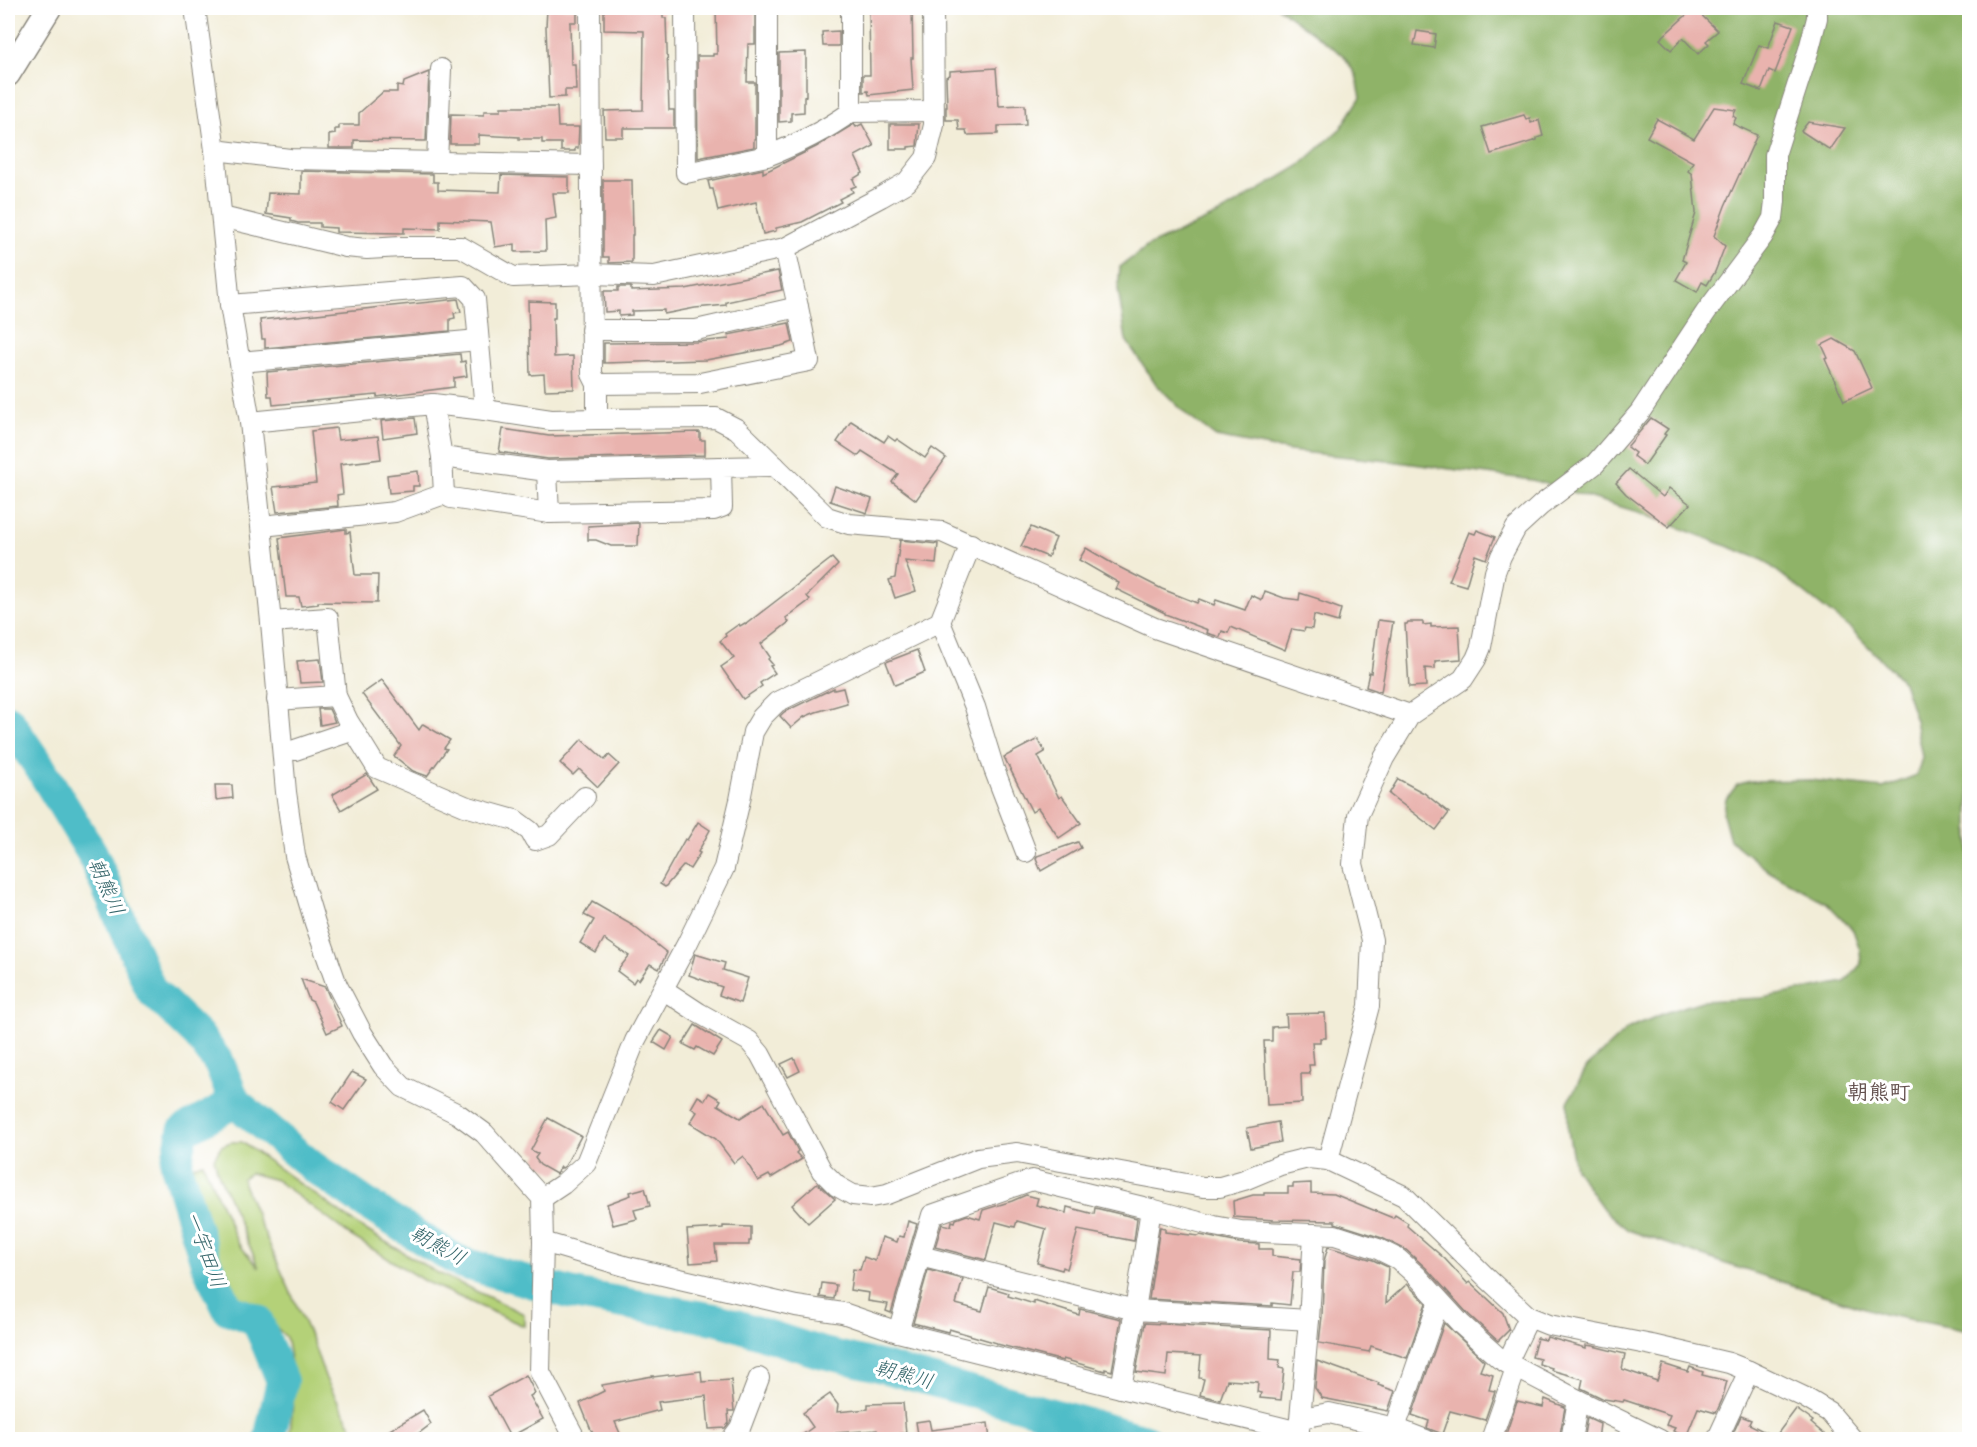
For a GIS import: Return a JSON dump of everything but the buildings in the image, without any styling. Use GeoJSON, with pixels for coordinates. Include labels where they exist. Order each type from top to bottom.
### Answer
{"type":"FeatureCollection","features":[{"type":"Feature","properties":{"kind":"main road"},"geometry":{"type":"LineString","coordinates":[[9,74],[49,8]]}},
{"type":"Feature","properties":{"kind":"street"},"geometry":{"type":"LineString","coordinates":[[195,8],[215,150],[230,305],[250,422],[262,526],[286,792],[295,856],[337,985],[383,1066],[403,1087],[458,1114],[484,1133],[542,1198],[540,1372],[576,1440]]}},
{"type":"Feature","properties":{"kind":"street"},"geometry":{"type":"LineString","coordinates":[[590,8],[591,330],[592,374],[597,384],[597,419]]}},
{"type":"Feature","properties":{"kind":"street"},"geometry":{"type":"LineString","coordinates":[[685,8],[686,173],[768,156],[851,112],[933,111]]}},
{"type":"Feature","properties":{"kind":"street"},"geometry":{"type":"LineString","coordinates":[[768,8],[768,156]]}},
{"type":"Feature","properties":{"kind":"street"},"geometry":{"type":"LineString","coordinates":[[851,8],[851,112]]}},
{"type":"Feature","properties":{"kind":"street"},"geometry":{"type":"LineString","coordinates":[[222,217],[346,247],[367,249],[461,247],[513,277],[591,274],[654,276],[785,248],[907,182],[926,158],[934,125],[933,8]]}},
{"type":"Feature","properties":{"kind":"street"},"geometry":{"type":"LineString","coordinates":[[1328,1160],[1369,1006],[1371,940],[1353,864],[1358,815],[1384,758],[1410,715],[1463,679],[1476,659],[1481,647],[1495,572],[1516,528],[1595,464],[1640,412],[1706,312],[1763,236],[1773,218],[1775,155],[1809,49],[1817,18],[1817,8]]}},
{"type":"Feature","properties":{"kind":"street"},"geometry":{"type":"LineString","coordinates":[[437,162],[441,69]]}},
{"type":"Feature","properties":{"kind":"street"},"geometry":{"type":"LineString","coordinates":[[215,150],[290,159],[591,165]]}},
{"type":"Feature","properties":{"kind":"street"},"geometry":{"type":"LineString","coordinates":[[597,384],[700,383],[809,362],[785,248]]}},
{"type":"Feature","properties":{"kind":"street"},"geometry":{"type":"LineString","coordinates":[[230,305],[463,286],[476,299],[485,411]]}},
{"type":"Feature","properties":{"kind":"street"},"geometry":{"type":"LineString","coordinates":[[591,330],[696,330],[798,307]]}},
{"type":"Feature","properties":{"kind":"street"},"geometry":{"type":"LineString","coordinates":[[240,362],[478,340]]}},
{"type":"Feature","properties":{"kind":"street"},"geometry":{"type":"LineString","coordinates":[[250,422],[434,404],[551,420],[716,418],[737,429],[827,517],[849,524],[942,532],[1155,628],[1410,715]]}},
{"type":"Feature","properties":{"kind":"street"},"geometry":{"type":"LineString","coordinates":[[434,404],[442,457],[444,494]]}},
{"type":"Feature","properties":{"kind":"street"},"geometry":{"type":"LineString","coordinates":[[442,457],[547,471],[775,466]]}},
{"type":"Feature","properties":{"kind":"street"},"geometry":{"type":"LineString","coordinates":[[262,526],[395,512],[444,494],[451,498],[549,513],[714,510],[722,507],[721,467]]}},
{"type":"Feature","properties":{"kind":"street"},"geometry":{"type":"LineString","coordinates":[[547,471],[549,513]]}},
{"type":"Feature","properties":{"kind":"street"},"geometry":{"type":"LineString","coordinates":[[542,1198],[563,1184],[586,1163],[635,1041],[664,990],[724,868],[753,732],[762,717],[777,702],[940,622],[971,544]]}},
{"type":"Feature","properties":{"kind":"street"},"geometry":{"type":"LineString","coordinates":[[271,622],[328,618],[336,696],[377,768],[465,806],[515,820],[530,831],[535,840],[549,835],[585,797]]}},
{"type":"Feature","properties":{"kind":"street"},"geometry":{"type":"LineString","coordinates":[[940,622],[975,706],[994,769],[1026,852]]}},
{"type":"Feature","properties":{"kind":"street"},"geometry":{"type":"LineString","coordinates":[[277,700],[336,696]]}},
{"type":"Feature","properties":{"kind":"street"},"geometry":{"type":"LineString","coordinates":[[295,750],[354,730]]}},
{"type":"Feature","properties":{"kind":"street"},"geometry":{"type":"LineString","coordinates":[[664,990],[749,1041],[760,1054],[822,1171],[837,1185],[853,1195],[871,1197],[887,1194],[978,1158],[1017,1153],[1203,1187],[1220,1187],[1289,1162],[1308,1158],[1328,1160],[1404,1196],[1529,1317],[1549,1326],[1652,1345],[1749,1371],[1829,1412],[1853,1440]]}},
{"type":"Feature","properties":{"kind":"street"},"geometry":{"type":"LineString","coordinates":[[1121,1388],[1136,1310],[1146,1208],[1146,1178]]}},
{"type":"Feature","properties":{"kind":"street"},"geometry":{"type":"LineString","coordinates":[[898,1332],[932,1215],[1032,1180],[1241,1232],[1335,1235],[1357,1241],[1398,1259],[1484,1346],[1511,1365],[1653,1438]]}},
{"type":"Feature","properties":{"kind":"street"},"geometry":{"type":"LineString","coordinates":[[1300,1430],[1314,1234]]}},
{"type":"Feature","properties":{"kind":"street"},"geometry":{"type":"LineString","coordinates":[[543,1242],[628,1267],[796,1306],[843,1313],[898,1332],[1300,1430],[1329,1413],[1395,1428],[1426,1440]]}},
{"type":"Feature","properties":{"kind":"street"},"geometry":{"type":"LineString","coordinates":[[920,1256],[1136,1310],[1309,1320]]}},
{"type":"Feature","properties":{"kind":"street"},"geometry":{"type":"LineString","coordinates":[[1395,1428],[1439,1300]]}},
{"type":"Feature","properties":{"kind":"street"},"geometry":{"type":"LineString","coordinates":[[1491,1440],[1511,1365],[1529,1317]]}},
{"type":"Feature","properties":{"kind":"street"},"geometry":{"type":"LineString","coordinates":[[1717,1440],[1749,1371]]}},
{"type":"Feature","properties":{"kind":"street"},"geometry":{"type":"LineString","coordinates":[[731,1440],[740,1428],[759,1378]]}},
{"type":"Feature","properties":{"kind":"street"},"geometry":{"type":"LineString","coordinates":[[1571,1440],[1578,1400]]}},
{"type":"Feature","properties":{"kind":"green space"},"geometry":{"type":"Polygon","coordinates":[[[1279,8],[1969,8],[1969,1331],[1883,1314],[1628,1230],[1604,1210],[1575,1169],[1568,1131],[1568,1102],[1587,1067],[1627,1029],[1667,1012],[1702,1001],[1762,998],[1845,982],[1861,964],[1860,950],[1853,930],[1827,903],[1770,872],[1730,840],[1723,814],[1726,799],[1737,785],[1750,781],[1811,780],[1883,788],[1917,775],[1922,757],[1914,715],[1903,682],[1853,631],[1763,560],[1641,513],[1532,480],[1398,462],[1290,451],[1216,437],[1188,416],[1156,384],[1126,340],[1118,289],[1120,267],[1148,246],[1219,214],[1299,166],[1341,128],[1361,97],[1356,75],[1344,56],[1279,8]]]}},
{"type":"Feature","properties":{"kind":"green space"},"geometry":{"type":"Polygon","coordinates":[[[231,1142],[242,1142],[359,1226],[436,1272],[524,1314],[524,1326],[426,1282],[351,1236],[276,1180],[250,1173],[242,1179],[258,1219],[312,1340],[326,1379],[358,1439],[283,1439],[290,1433],[295,1384],[286,1337],[250,1301],[235,1306],[220,1278],[215,1250],[189,1167],[203,1163],[238,1243],[259,1268],[218,1173],[214,1158],[221,1146],[231,1142]]]}},
{"type":"Feature","properties":{"kind":"waterway","name":"朝熊川"},"geometry":{"type":"LineString","coordinates":[[8,720],[92,853],[151,990],[198,1035],[219,1063],[235,1102],[313,1167],[371,1207],[459,1262],[573,1294],[720,1320],[819,1352],[879,1366],[1145,1440]]}},
{"type":"Feature","properties":{"kind":"waterway","name":"一宇田川"},"geometry":{"type":"LineString","coordinates":[[235,1102],[183,1131],[176,1165],[206,1263],[228,1309],[257,1320],[282,1381],[269,1440]]}},
{"type":"Feature","properties":{"kind":"district","name":"朝熊町"},"geometry":{"type":"Point","coordinates":[1879,1092]}}]}
